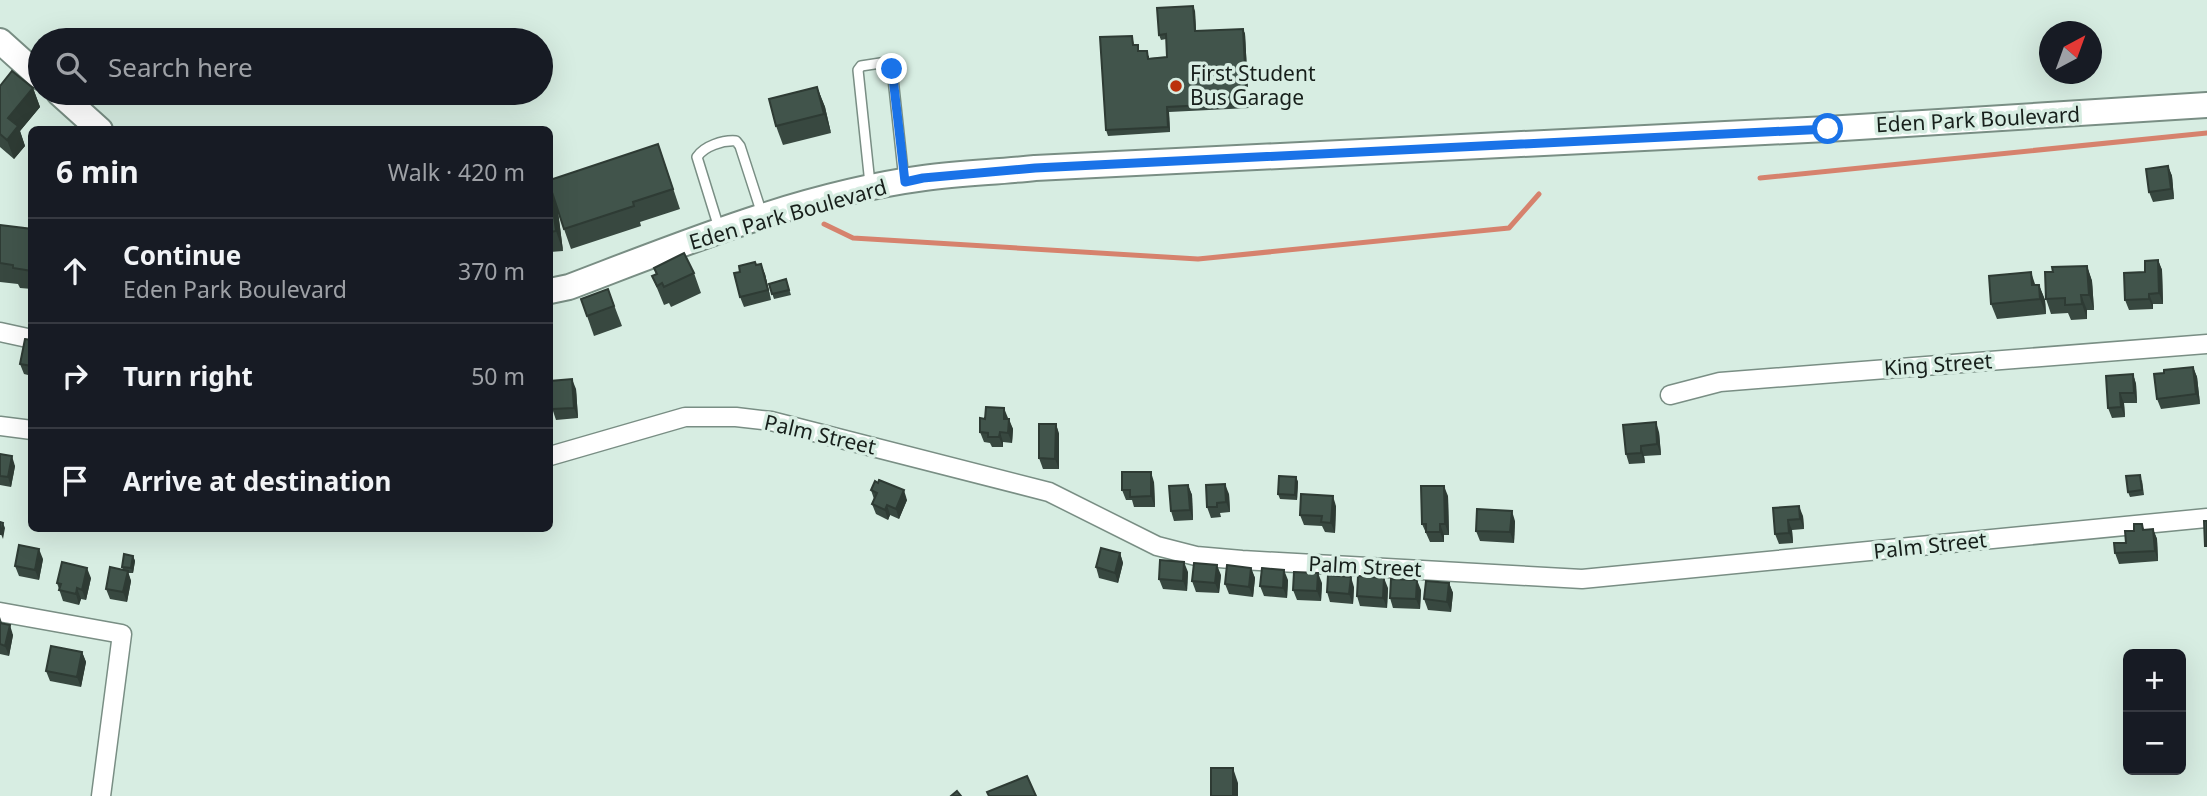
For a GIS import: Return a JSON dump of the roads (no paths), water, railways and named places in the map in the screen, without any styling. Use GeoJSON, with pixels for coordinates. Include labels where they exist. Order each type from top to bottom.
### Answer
{"type":"FeatureCollection","features":[{"type":"Feature","properties":{"kind":"main road"},"geometry":{"type":"LineString","coordinates":[[2,48],[28,67]]}},
{"type":"Feature","properties":{"kind":"main road"},"geometry":{"type":"LineString","coordinates":[[72,105],[96,126]]}},
{"type":"Feature","properties":{"kind":"main road","name":"Eden Park Boulevard"},"geometry":{"type":"LineString","coordinates":[[553,290],[569,287],[720,230],[836,196],[923,178],[1035,168],[1828,129],[2207,105]]}},
{"type":"Feature","properties":{"kind":"street"},"geometry":{"type":"LineString","coordinates":[[0,332],[28,338]]}},
{"type":"Feature","properties":{"kind":"street","name":"King Street"},"geometry":{"type":"LineString","coordinates":[[1670,395],[1720,383],[2207,344]]}},
{"type":"Feature","properties":{"kind":"street","name":"Palm Street"},"geometry":{"type":"LineString","coordinates":[[553,455],[685,417],[736,417],[771,421],[1049,492],[1157,546],[1196,555],[1256,561],[1582,579],[2207,518]]}},
{"type":"Feature","properties":{"kind":"street"},"geometry":{"type":"LineString","coordinates":[[0,426],[28,430]]}},
{"type":"Feature","properties":{"kind":"street"},"geometry":{"type":"LineString","coordinates":[[0,612],[122,634],[101,796]]}},
{"type":"Feature","properties":{"kind":"lane"},"geometry":{"type":"LineString","coordinates":[[870,189],[858,70],[861,66],[887,62],[892,69],[905,182]]}},
{"type":"Feature","properties":{"kind":"lane"},"geometry":{"type":"LineString","coordinates":[[720,230],[697,157],[699,152],[709,146],[728,140],[736,141],[740,146],[763,217]]}},
{"type":"Feature","properties":{"kind":"waterway"},"geometry":{"type":"LineString","coordinates":[[1760,178],[2207,133]]}},
{"type":"Feature","properties":{"kind":"waterway"},"geometry":{"type":"LineString","coordinates":[[824,224],[853,238],[1198,259],[1509,228],[1539,194]]}},
{"type":"Feature","properties":{"kind":"place","name":"First Student Bus Garage"},"geometry":{"type":"Point","coordinates":[1176,86]}}]}
